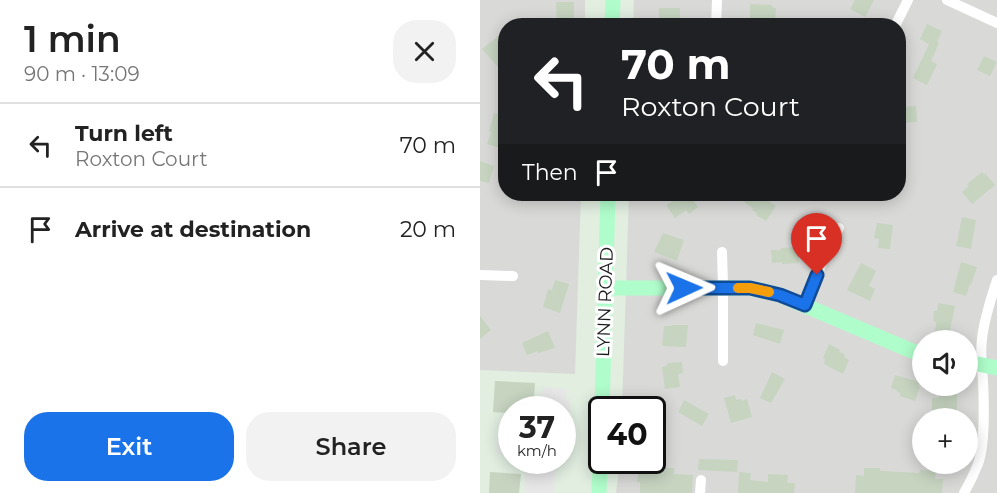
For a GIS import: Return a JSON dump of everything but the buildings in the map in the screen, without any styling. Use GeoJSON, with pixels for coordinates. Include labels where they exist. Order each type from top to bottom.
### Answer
{"type":"FeatureCollection","features":[{"type":"Feature","properties":{"kind":"street"},"geometry":{"type":"LineString","coordinates":[[612,18],[613,0]]}},
{"type":"Feature","properties":{"kind":"street"},"geometry":{"type":"LineString","coordinates":[[716,18],[717,0]]}},
{"type":"Feature","properties":{"kind":"street"},"geometry":{"type":"LineString","coordinates":[[899,18],[908,0]]}},
{"type":"Feature","properties":{"kind":"street"},"geometry":{"type":"LineString","coordinates":[[947,0],[997,23]]}},
{"type":"Feature","properties":{"kind":"street","name":"LYNN ROAD"},"geometry":{"type":"LineString","coordinates":[[602,396],[608,201]]}},
{"type":"Feature","properties":{"kind":"street"},"geometry":{"type":"LineString","coordinates":[[805,305],[839,228]]}},
{"type":"Feature","properties":{"kind":"street"},"geometry":{"type":"LineString","coordinates":[[722,252],[723,361]]}},
{"type":"Feature","properties":{"kind":"street"},"geometry":{"type":"LineString","coordinates":[[480,275],[513,276]]}},
{"type":"Feature","properties":{"kind":"street"},"geometry":{"type":"LineString","coordinates":[[978,350],[997,280]]}},
{"type":"Feature","properties":{"kind":"street"},"geometry":{"type":"LineString","coordinates":[[605,288],[750,288],[780,295],[912,351]]}},
{"type":"Feature","properties":{"kind":"street"},"geometry":{"type":"LineString","coordinates":[[978,364],[997,368]]}},
{"type":"Feature","properties":{"kind":"street"},"geometry":{"type":"LineString","coordinates":[[964,493],[979,462],[982,442],[983,383],[978,372]]}},
{"type":"Feature","properties":{"kind":"street"},"geometry":{"type":"LineString","coordinates":[[599,493],[600,474]]}},
{"type":"Feature","properties":{"kind":"street"},"geometry":{"type":"LineString","coordinates":[[700,493],[701,480]]}},
{"type":"Feature","properties":{"kind":"shaded area"},"geometry":{"type":"Polygon","coordinates":[[[480,0],[585,0],[585,18],[498,18],[498,201],[581,201],[575,374],[480,370],[480,0]]]}},
{"type":"Feature","properties":{"kind":"shaded area"},"geometry":{"type":"Polygon","coordinates":[[[634,0],[997,0],[997,493],[616,493],[618,474],[666,474],[666,396],[622,396],[629,201],[906,201],[906,18],[633,18],[634,0]]]}},
{"type":"Feature","properties":{"kind":"shaded area"},"geometry":{"type":"Polygon","coordinates":[[[543,387],[567,389],[566,396],[542,396],[543,387]]]}},
{"type":"Feature","properties":{"kind":"shaded area"},"geometry":{"type":"Polygon","coordinates":[[[526,474],[555,474],[554,493],[525,493],[526,474]]]}},
{"type":"Feature","properties":{"kind":"slow traffic"},"geometry":{"type":"LineString","coordinates":[[738,288],[769,292]]}},
{"type":"Feature","properties":{"kind":"route"},"geometry":{"type":"LineString","coordinates":[[684,288],[750,288],[780,295],[805,305],[817,275]]}}]}
